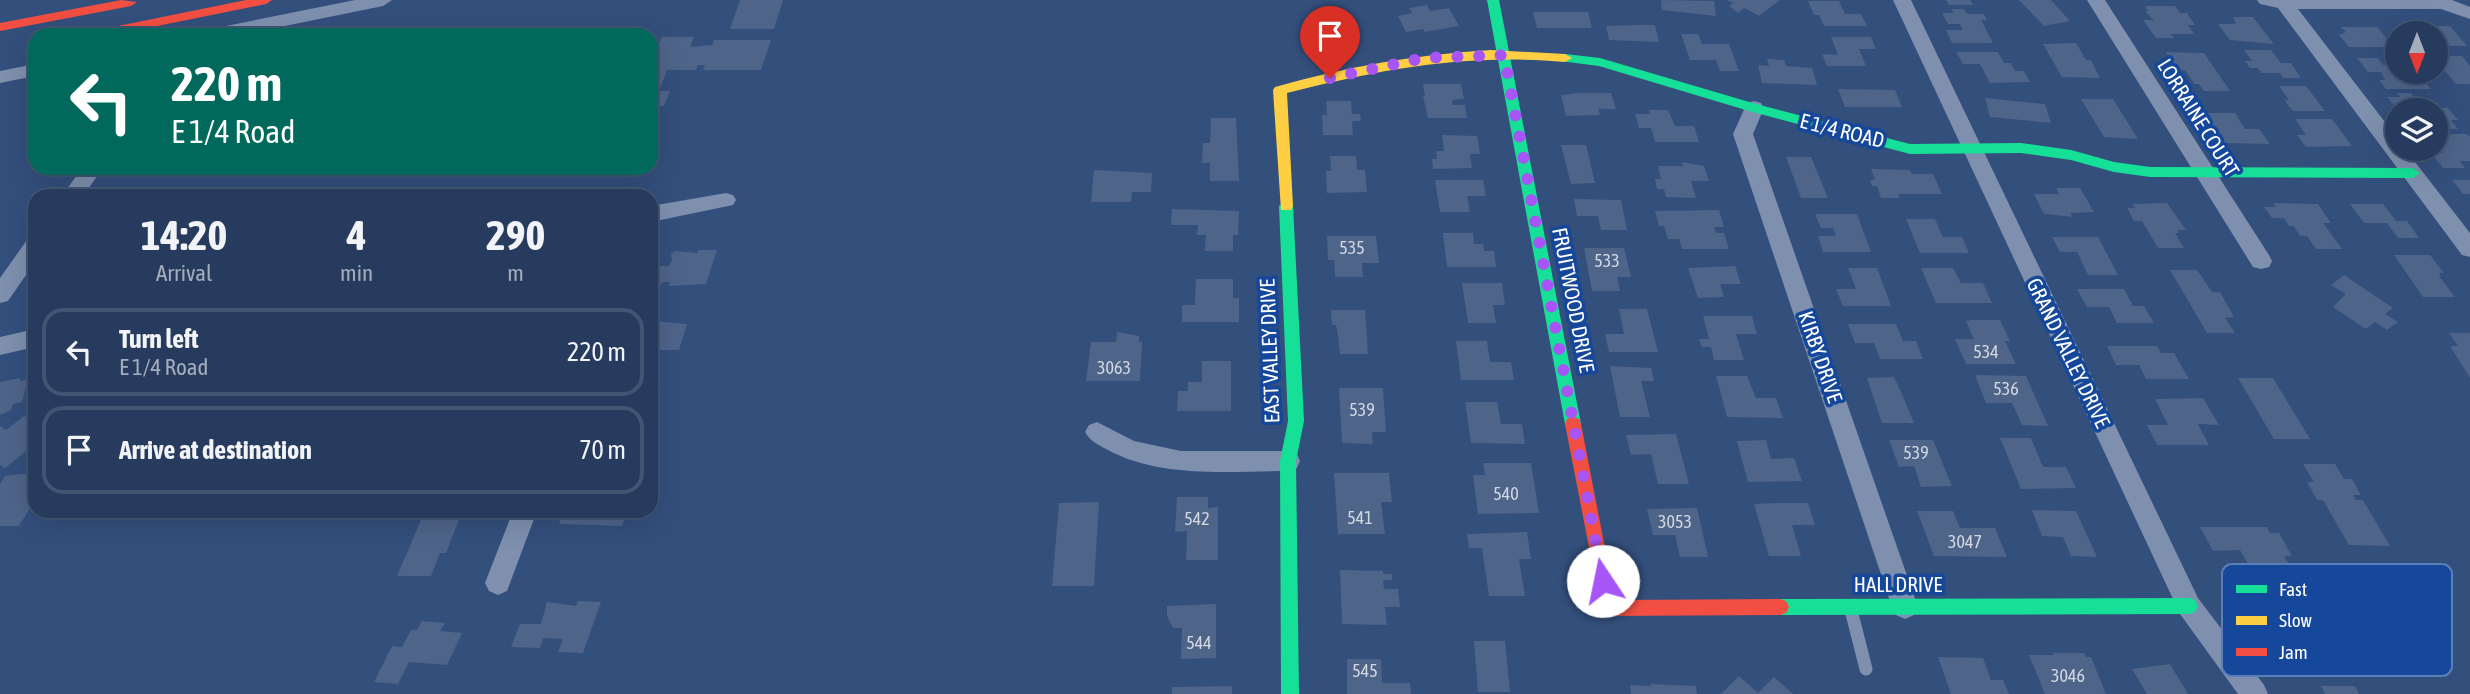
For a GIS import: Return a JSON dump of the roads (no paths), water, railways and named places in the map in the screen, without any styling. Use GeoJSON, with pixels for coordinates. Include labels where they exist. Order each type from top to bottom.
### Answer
{"type":"FeatureCollection","features":[{"type":"Feature","properties":{"kind":"street"},"geometry":{"type":"LineString","coordinates":[[0,27],[142,0]]}},
{"type":"Feature","properties":{"kind":"street"},"geometry":{"type":"LineString","coordinates":[[128,28],[266,0]]}},
{"type":"Feature","properties":{"kind":"street"},"geometry":{"type":"LineString","coordinates":[[245,28],[383,0]]}},
{"type":"Feature","properties":{"kind":"street","name":"FRUITWOOD DRIVE"},"geometry":{"type":"LineString","coordinates":[[1493,0],[1608,608]]}},
{"type":"Feature","properties":{"kind":"street","name":"GRAND VALLEY DRIVE"},"geometry":{"type":"LineString","coordinates":[[1902,0],[2189,606],[2222,651]]}},
{"type":"Feature","properties":{"kind":"street","name":"LORRAINE COURT"},"geometry":{"type":"LineString","coordinates":[[2096,0],[2261,261]]}},
{"type":"Feature","properties":{"kind":"street"},"geometry":{"type":"LineString","coordinates":[[2275,1],[2443,3],[2470,13]]}},
{"type":"Feature","properties":{"kind":"street"},"geometry":{"type":"LineString","coordinates":[[2275,1],[2467,242]]}},
{"type":"Feature","properties":{"kind":"street","name":"E 1/4 ROAD"},"geometry":{"type":"LineString","coordinates":[[1280,90],[1379,65],[1424,58],[1551,55],[1600,62],[1754,108],[1910,149],[2021,148],[2071,155],[2114,167],[2150,172],[2413,173]]}},
{"type":"Feature","properties":{"kind":"street"},"geometry":{"type":"LineString","coordinates":[[0,77],[28,71]]}},
{"type":"Feature","properties":{"kind":"street","name":"EAST VALLEY DRIVE"},"geometry":{"type":"LineString","coordinates":[[1280,90],[1296,421],[1288,461],[1290,694]]}},
{"type":"Feature","properties":{"kind":"street","name":"KIRBY DRIVE"},"geometry":{"type":"LineString","coordinates":[[1754,108],[1743,134],[1905,607]]}},
{"type":"Feature","properties":{"kind":"street"},"geometry":{"type":"LineString","coordinates":[[658,213],[726,200]]}},
{"type":"Feature","properties":{"kind":"street"},"geometry":{"type":"LineString","coordinates":[[0,295],[28,256]]}},
{"type":"Feature","properties":{"kind":"street"},"geometry":{"type":"LineString","coordinates":[[0,346],[28,340]]}},
{"type":"Feature","properties":{"kind":"street"},"geometry":{"type":"LineString","coordinates":[[1097,432],[1129,450],[1181,461],[1288,461]]}},
{"type":"Feature","properties":{"kind":"street"},"geometry":{"type":"LineString","coordinates":[[498,583],[522,518]]}},
{"type":"Feature","properties":{"kind":"street","name":"HALL DRIVE"},"geometry":{"type":"LineString","coordinates":[[1608,608],[2189,606]]}},
{"type":"Feature","properties":{"kind":"street","name":"GRAND VALLEY DRIVE"},"geometry":{"type":"LineString","coordinates":[[2241,676],[2254,694]]}},
{"type":"Feature","properties":{"kind":"lane"},"geometry":{"type":"LineString","coordinates":[[1850,606],[1866,669]]}}]}
